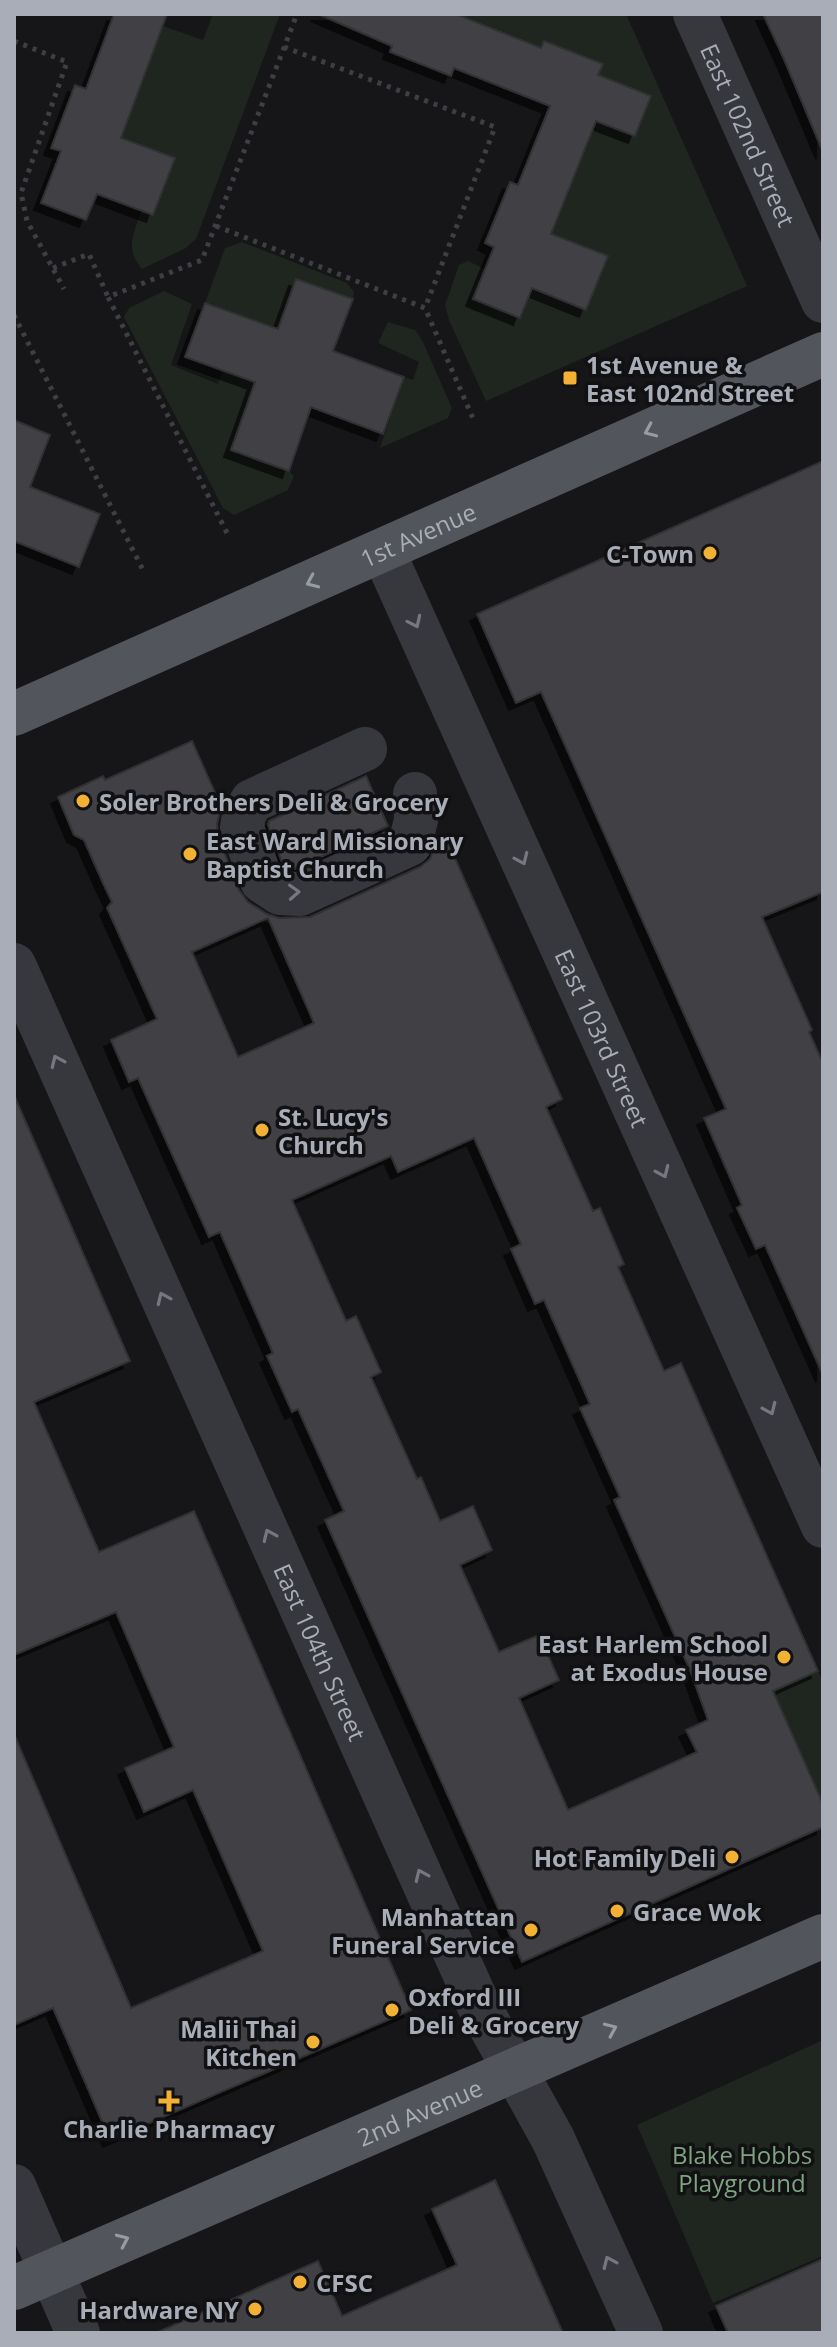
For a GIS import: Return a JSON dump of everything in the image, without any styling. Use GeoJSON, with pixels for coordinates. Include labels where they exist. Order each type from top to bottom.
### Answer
{"type":"FeatureCollection","features":[{"type":"Feature","properties":{"kind":"main road","name":"1st Avenue"},"geometry":{"type":"LineString","coordinates":[[14,714],[823,354]]}},
{"type":"Feature","properties":{"kind":"main road","name":"2nd Avenue"},"geometry":{"type":"LineString","coordinates":[[33,2280],[823,1936]]}},
{"type":"Feature","properties":{"kind":"street","name":"East 102nd Street"},"geometry":{"type":"LineString","coordinates":[[695,14],[823,301]]}},
{"type":"Feature","properties":{"kind":"street","name":"East 103rd Street"},"geometry":{"type":"LineString","coordinates":[[383,551],[823,1526]]}},
{"type":"Feature","properties":{"kind":"street"},"geometry":{"type":"LineString","coordinates":[[348,734],[252,801],[244,814],[242,828],[262,881],[280,893],[300,894],[410,844],[416,820],[415,794]]}},
{"type":"Feature","properties":{"kind":"street","name":"East 104th Street"},"geometry":{"type":"LineString","coordinates":[[14,965],[478,2004],[553,2139],[641,2333]]}},
{"type":"Feature","properties":{"kind":"street"},"geometry":{"type":"LineString","coordinates":[[14,2186],[33,2280],[78,2333]]}},
{"type":"Feature","properties":{"kind":"path"},"geometry":{"type":"LineString","coordinates":[[108,297],[202,260],[297,14]]}},
{"type":"Feature","properties":{"kind":"path"},"geometry":{"type":"LineString","coordinates":[[14,41],[67,62],[21,193],[27,221],[64,289]]}},
{"type":"Feature","properties":{"kind":"path"},"geometry":{"type":"LineString","coordinates":[[284,47],[495,127],[425,308],[475,423]]}},
{"type":"Feature","properties":{"kind":"path"},"geometry":{"type":"LineString","coordinates":[[216,226],[425,308]]}},
{"type":"Feature","properties":{"kind":"path"},"geometry":{"type":"LineString","coordinates":[[53,268],[89,254],[227,533]]}},
{"type":"Feature","properties":{"kind":"path"},"geometry":{"type":"LineString","coordinates":[[14,315],[143,570]]}},
{"type":"Feature","properties":{"kind":"green space"},"geometry":{"type":"Polygon","coordinates":[[[213,14],[280,14],[196,239],[186,248],[142,269],[133,254],[133,234],[141,211],[153,215],[175,159],[121,138],[163,26],[203,40],[213,14]]]}},
{"type":"Feature","properties":{"kind":"green space"},"geometry":{"type":"Polygon","coordinates":[[[456,14],[626,14],[747,286],[486,401],[445,305],[459,265],[468,261],[485,269],[474,299],[520,317],[532,288],[586,310],[607,256],[551,234],[596,121],[635,136],[650,96],[598,75],[602,64],[544,41],[541,48],[456,14]]]}},
{"type":"Feature","properties":{"kind":"green space"},"geometry":{"type":"Polygon","coordinates":[[[242,242],[347,283],[354,292],[353,299],[296,279],[278,329],[205,303],[225,248],[242,242]]]}},
{"type":"Feature","properties":{"kind":"green space"},"geometry":{"type":"Polygon","coordinates":[[[164,291],[192,304],[171,365],[218,384],[223,370],[255,382],[231,450],[289,471],[294,476],[288,490],[234,515],[223,508],[124,317],[129,308],[164,291]]]}},
{"type":"Feature","properties":{"kind":"green space"},"geometry":{"type":"Polygon","coordinates":[[[388,322],[415,330],[452,408],[448,418],[380,448],[404,377],[413,380],[419,362],[378,343],[388,322]]]}},
{"type":"Feature","properties":{"kind":"green space"},"geometry":{"type":"Polygon","coordinates":[[[818,1671],[823,1683],[823,1804],[773,1691],[818,1671]]]}},
{"type":"Feature","properties":{"kind":"green space","name":"Blake Hobbs Playground"},"geometry":{"type":"Polygon","coordinates":[[[823,2040],[823,2256],[713,2303],[637,2125],[823,2040]]]}},
{"type":"Feature","properties":{"kind":"building"},"geometry":{"type":"Polygon","coordinates":[[[114,14],[167,14],[121,138],[175,158],[153,215],[97,194],[86,220],[41,203],[61,151],[51,148],[75,85],[86,89],[114,14]]]}},
{"type":"Feature","properties":{"kind":"building"},"geometry":{"type":"Polygon","coordinates":[[[318,14],[456,14],[541,48],[544,41],[603,64],[598,75],[651,96],[635,136],[596,121],[551,234],[608,256],[586,310],[532,288],[520,318],[473,299],[494,247],[485,243],[510,182],[518,185],[550,106],[454,68],[451,76],[390,52],[392,46],[318,14]]]}},
{"type":"Feature","properties":{"kind":"building"},"geometry":{"type":"Polygon","coordinates":[[[763,14],[823,14],[823,152],[784,59],[763,14]]]}},
{"type":"Feature","properties":{"kind":"building"},"geometry":{"type":"Polygon","coordinates":[[[296,279],[353,299],[333,351],[404,377],[383,434],[311,407],[289,471],[231,450],[255,382],[185,357],[205,303],[278,329],[296,279]]]}},
{"type":"Feature","properties":{"kind":"building"},"geometry":{"type":"Polygon","coordinates":[[[14,420],[50,435],[30,487],[100,514],[79,567],[14,541],[14,420]]]}},
{"type":"Feature","properties":{"kind":"building"},"geometry":{"type":"Polygon","coordinates":[[[823,461],[823,892],[762,917],[812,1030],[809,1032],[823,1063],[823,1375],[765,1245],[756,1249],[737,1208],[742,1205],[704,1118],[726,1109],[541,692],[516,703],[477,614],[823,461]]]}},
{"type":"Feature","properties":{"kind":"building"},"geometry":{"type":"Polygon","coordinates":[[[192,741],[221,806],[218,836],[239,890],[248,902],[279,918],[310,917],[420,867],[430,859],[436,843],[446,838],[562,1099],[546,1107],[593,1211],[600,1208],[624,1264],[618,1267],[664,1371],[681,1363],[818,1671],[773,1691],[823,1804],[823,1827],[522,1962],[325,1520],[344,1511],[298,1409],[292,1412],[267,1356],[273,1353],[220,1232],[209,1237],[138,1078],[129,1082],[111,1040],[157,1019],[107,908],[112,902],[84,840],[74,835],[58,797],[103,776],[105,780],[192,741]],[[268,918],[192,952],[238,1057],[314,1023],[268,918]],[[474,1138],[398,1172],[391,1156],[292,1200],[346,1321],[356,1316],[381,1372],[371,1377],[417,1479],[421,1477],[440,1521],[473,1506],[492,1550],[460,1565],[499,1652],[539,1635],[559,1680],[519,1698],[568,1810],[697,1752],[686,1730],[708,1720],[690,1670],[614,1500],[620,1497],[580,1408],[590,1404],[544,1300],[535,1304],[511,1249],[521,1244],[474,1138]]]}},
{"type":"Feature","properties":{"kind":"building"},"geometry":{"type":"Polygon","coordinates":[[[366,776],[388,826],[295,869],[283,865],[269,821],[366,776]]]}},
{"type":"Feature","properties":{"kind":"building"},"geometry":{"type":"Polygon","coordinates":[[[14,1095],[130,1361],[34,1402],[99,1552],[194,1511],[411,2010],[110,2140],[53,2008],[14,2025],[14,1734],[131,2008],[263,1951],[193,1790],[144,1812],[125,1768],[174,1747],[116,1612],[14,1655],[14,1095]]]}},
{"type":"Feature","properties":{"kind":"building"},"geometry":{"type":"Polygon","coordinates":[[[495,2180],[563,2333],[156,2333],[318,2261],[342,2316],[457,2265],[432,2209],[495,2180]]]}},
{"type":"Feature","properties":{"kind":"building"},"geometry":{"type":"Polygon","coordinates":[[[823,2259],[823,2333],[728,2333],[716,2306],[823,2259]]]}},
{"type":"Feature","properties":{"kind":"place","name":"1st Avenue & East 102nd Street"},"geometry":{"type":"Point","coordinates":[570,378]}},
{"type":"Feature","properties":{"kind":"place","name":"C-Town"},"geometry":{"type":"Point","coordinates":[710,553]}},
{"type":"Feature","properties":{"kind":"place","name":"Soler Brothers Deli & Grocery"},"geometry":{"type":"Point","coordinates":[83,801]}},
{"type":"Feature","properties":{"kind":"place","name":"East Ward Missionary Baptist Church"},"geometry":{"type":"Point","coordinates":[190,854]}},
{"type":"Feature","properties":{"kind":"place","name":"St. Lucy's Church"},"geometry":{"type":"Point","coordinates":[262,1130]}},
{"type":"Feature","properties":{"kind":"place","name":"East Harlem School at Exodus House"},"geometry":{"type":"Point","coordinates":[784,1657]}},
{"type":"Feature","properties":{"kind":"place","name":"Hot Family Deli"},"geometry":{"type":"Point","coordinates":[732,1857]}},
{"type":"Feature","properties":{"kind":"place","name":"Grace Wok"},"geometry":{"type":"Point","coordinates":[617,1911]}},
{"type":"Feature","properties":{"kind":"place","name":"Manhattan Funeral Service"},"geometry":{"type":"Point","coordinates":[531,1930]}},
{"type":"Feature","properties":{"kind":"place","name":"Oxford III Deli & Grocery"},"geometry":{"type":"Point","coordinates":[392,2010]}},
{"type":"Feature","properties":{"kind":"place","name":"Malii Thai Kitchen"},"geometry":{"type":"Point","coordinates":[313,2042]}},
{"type":"Feature","properties":{"kind":"place","name":"Charlie Pharmacy"},"geometry":{"type":"Point","coordinates":[169,2101]}},
{"type":"Feature","properties":{"kind":"place","name":"CFSC"},"geometry":{"type":"Point","coordinates":[300,2282]}},
{"type":"Feature","properties":{"kind":"place","name":"Hardware NY"},"geometry":{"type":"Point","coordinates":[255,2309]}}]}
